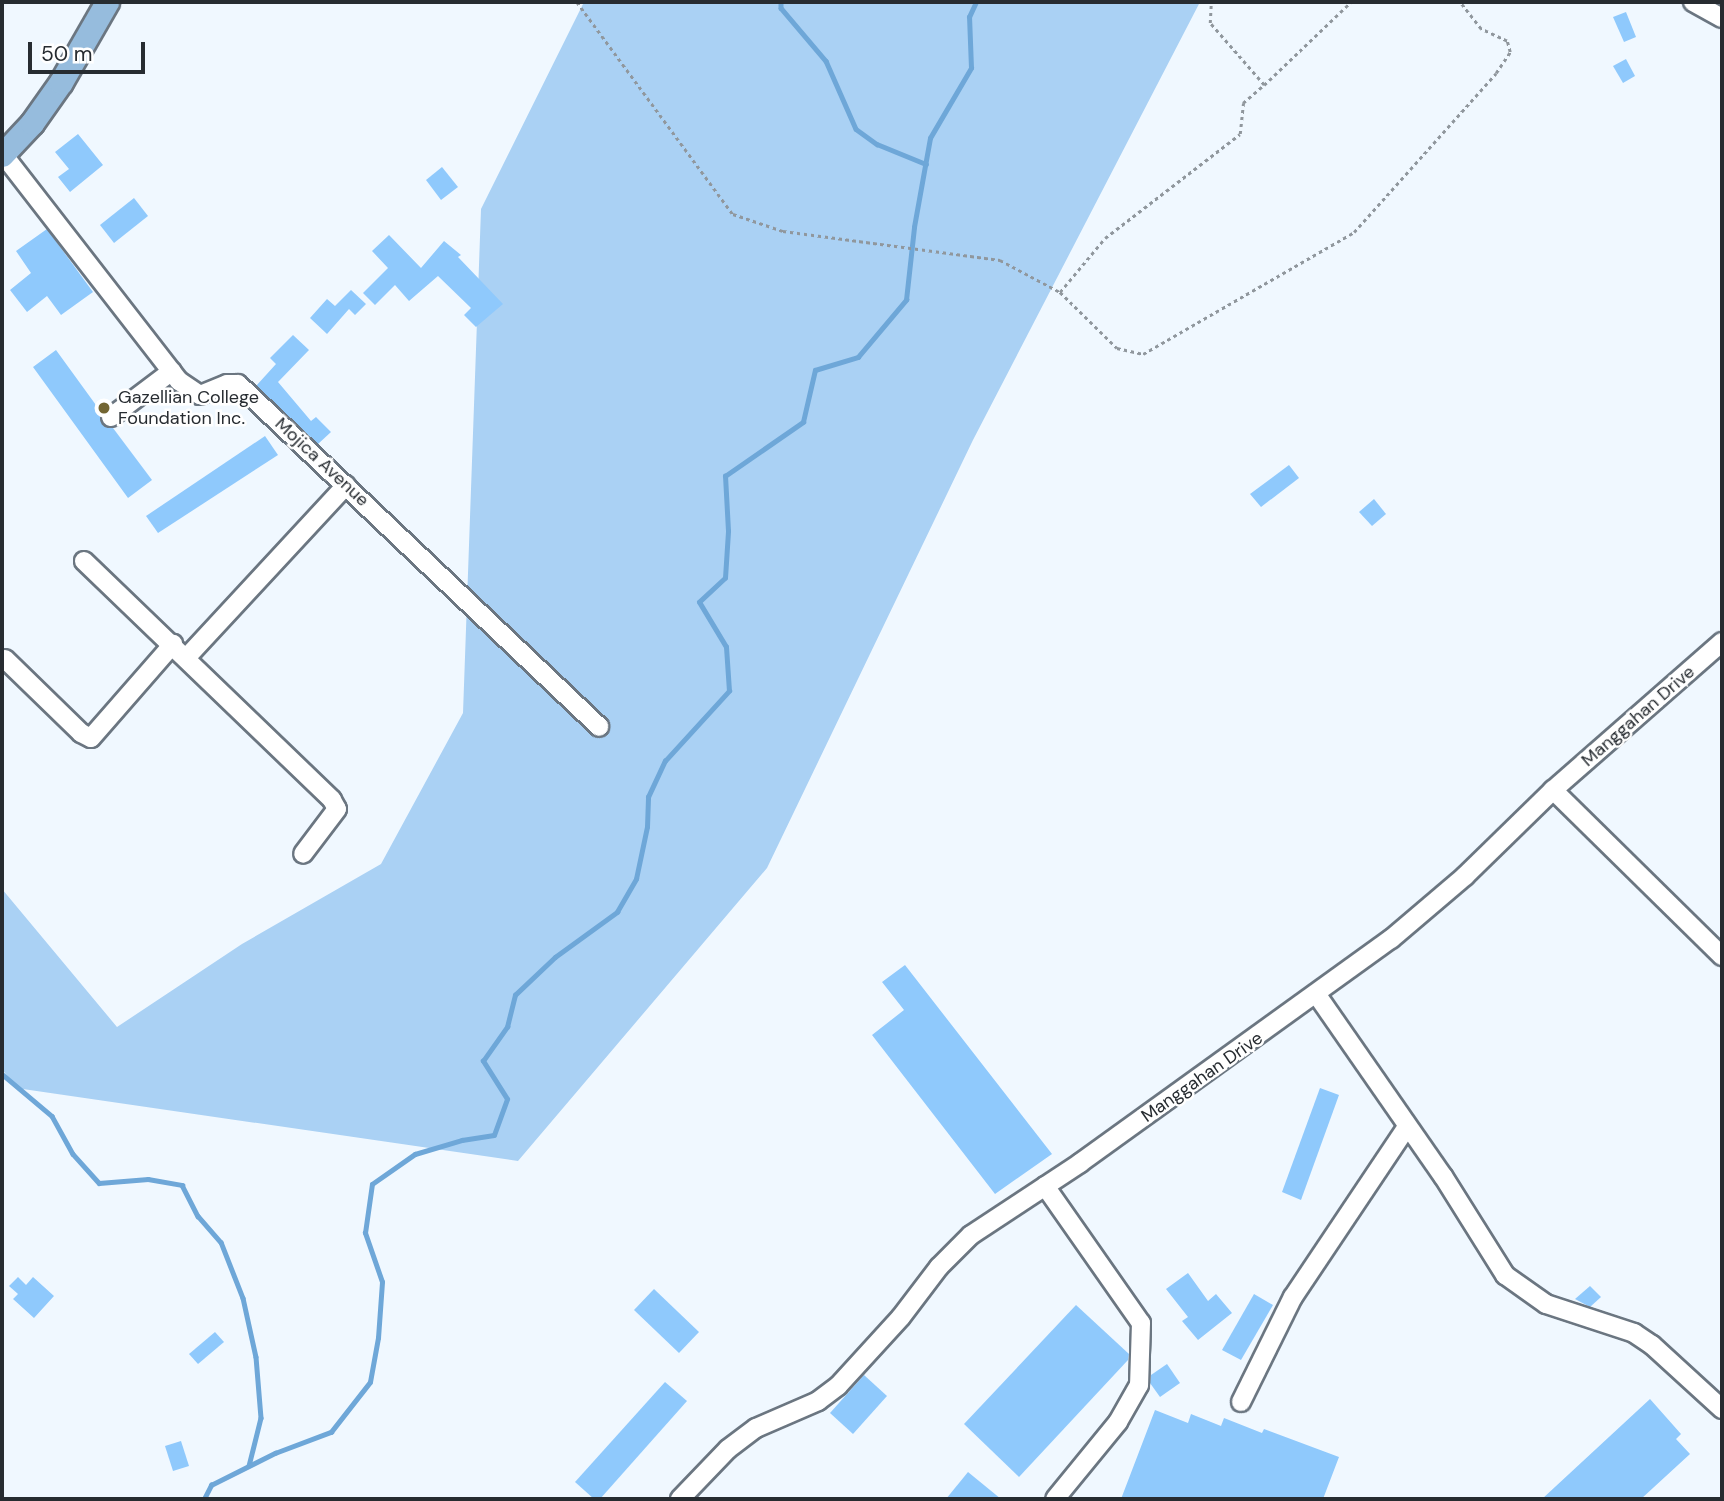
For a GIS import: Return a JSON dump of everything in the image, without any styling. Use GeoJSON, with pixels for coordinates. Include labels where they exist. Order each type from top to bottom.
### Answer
{"type":"FeatureCollection","features":[{"type":"Feature","properties":{"kind":"main road"},"geometry":{"type":"LineString","coordinates":[[3,154],[32,123],[61,82],[107,2]]}},
{"type":"Feature","properties":{"kind":"street"},"geometry":{"type":"LineString","coordinates":[[1693,2],[1722,18]]}},
{"type":"Feature","properties":{"kind":"street","name":"Mojica Avenue"},"geometry":{"type":"LineString","coordinates":[[3,154],[172,371],[191,391],[200,395],[227,384],[238,384],[599,727]]}},
{"type":"Feature","properties":{"kind":"street"},"geometry":{"type":"LineString","coordinates":[[111,417],[172,371]]}},
{"type":"Feature","properties":{"kind":"street"},"geometry":{"type":"LineString","coordinates":[[187,657],[346,485]]}},
{"type":"Feature","properties":{"kind":"street"},"geometry":{"type":"LineString","coordinates":[[84,561],[321,786],[337,809],[303,854]]}},
{"type":"Feature","properties":{"kind":"street","name":"Manggahan Drive"},"geometry":{"type":"LineString","coordinates":[[680,1499],[728,1449],[756,1429],[818,1401],[838,1386],[955,1250],[1003,1212],[1045,1186],[1317,995],[1465,876],[1553,790],[1722,642]]}},
{"type":"Feature","properties":{"kind":"street"},"geometry":{"type":"LineString","coordinates":[[5,659],[81,733],[91,738],[173,644]]}},
{"type":"Feature","properties":{"kind":"street"},"geometry":{"type":"LineString","coordinates":[[1553,790],[1722,956]]}},
{"type":"Feature","properties":{"kind":"street"},"geometry":{"type":"LineString","coordinates":[[1317,995],[1443,1176],[1505,1275],[1546,1304],[1634,1334],[1652,1345],[1722,1409]]}},
{"type":"Feature","properties":{"kind":"street"},"geometry":{"type":"LineString","coordinates":[[1241,1402],[1293,1297],[1407,1127]]}},
{"type":"Feature","properties":{"kind":"street"},"geometry":{"type":"LineString","coordinates":[[1045,1186],[1141,1322],[1139,1385],[1118,1422],[1055,1499]]}},
{"type":"Feature","properties":{"kind":"path"},"geometry":{"type":"LineString","coordinates":[[577,2],[733,214],[783,230],[1000,260],[1060,292],[1117,348],[1143,354],[1354,232],[1496,74],[1510,52],[1507,41],[1481,29],[1460,2]]}},
{"type":"Feature","properties":{"kind":"path"},"geometry":{"type":"LineString","coordinates":[[1211,2],[1210,23],[1264,85]]}},
{"type":"Feature","properties":{"kind":"path"},"geometry":{"type":"LineString","coordinates":[[1060,292],[1105,238],[1240,134],[1243,103],[1351,2]]}},
{"type":"Feature","properties":{"kind":"shaded area"},"geometry":{"type":"Polygon","coordinates":[[[584,2],[1200,2],[973,440],[767,868],[518,1161],[16,1088],[2,1069],[2,889],[117,1027],[242,944],[381,864],[463,713],[481,209],[584,2]]]}},
{"type":"Feature","properties":{"kind":"building"},"geometry":{"type":"Polygon","coordinates":[[[1626,12],[1636,37],[1624,42],[1613,17],[1626,12]]]}},
{"type":"Feature","properties":{"kind":"building"},"geometry":{"type":"Polygon","coordinates":[[[1626,59],[1635,76],[1623,83],[1613,66],[1626,59]]]}},
{"type":"Feature","properties":{"kind":"building"},"geometry":{"type":"Polygon","coordinates":[[[78,134],[103,165],[70,192],[58,177],[69,169],[55,152],[78,134]]]}},
{"type":"Feature","properties":{"kind":"building"},"geometry":{"type":"Polygon","coordinates":[[[442,167],[458,187],[441,200],[426,180],[442,167]]]}},
{"type":"Feature","properties":{"kind":"building"},"geometry":{"type":"Polygon","coordinates":[[[134,198],[148,216],[114,243],[100,225],[134,198]]]}},
{"type":"Feature","properties":{"kind":"building"},"geometry":{"type":"Polygon","coordinates":[[[47,229],[93,292],[61,315],[47,296],[27,312],[10,290],[31,273],[16,251],[47,229]]]}},
{"type":"Feature","properties":{"kind":"building"},"geometry":{"type":"Polygon","coordinates":[[[389,235],[421,268],[444,241],[461,255],[458,257],[503,304],[476,327],[464,315],[471,308],[438,276],[409,301],[395,285],[375,305],[363,293],[388,268],[372,251],[389,235]]]}},
{"type":"Feature","properties":{"kind":"building"},"geometry":{"type":"Polygon","coordinates":[[[351,290],[366,304],[355,315],[349,309],[327,334],[310,318],[327,299],[335,306],[351,290]]]}},
{"type":"Feature","properties":{"kind":"building"},"geometry":{"type":"Polygon","coordinates":[[[293,335],[309,350],[278,382],[311,421],[316,417],[331,432],[318,444],[256,386],[276,364],[270,358],[293,335]]]}},
{"type":"Feature","properties":{"kind":"building"},"geometry":{"type":"Polygon","coordinates":[[[56,350],[101,412],[102,423],[113,428],[152,480],[128,498],[33,367],[56,350]]]}},
{"type":"Feature","properties":{"kind":"building"},"geometry":{"type":"Polygon","coordinates":[[[265,436],[278,455],[158,533],[146,516],[265,436]]]}},
{"type":"Feature","properties":{"kind":"building"},"geometry":{"type":"Polygon","coordinates":[[[1289,465],[1299,478],[1261,507],[1250,494],[1289,465]]]}},
{"type":"Feature","properties":{"kind":"building"},"geometry":{"type":"Polygon","coordinates":[[[1374,499],[1386,514],[1372,526],[1359,512],[1374,499]]]}},
{"type":"Feature","properties":{"kind":"building"},"geometry":{"type":"Polygon","coordinates":[[[905,965],[1052,1154],[995,1194],[872,1035],[904,1010],[882,982],[905,965]]]}},
{"type":"Feature","properties":{"kind":"building"},"geometry":{"type":"Polygon","coordinates":[[[1320,1088],[1339,1095],[1301,1200],[1282,1192],[1320,1088]]]}},
{"type":"Feature","properties":{"kind":"building"},"geometry":{"type":"Polygon","coordinates":[[[1188,1273],[1208,1301],[1216,1294],[1232,1313],[1198,1340],[1182,1321],[1188,1317],[1166,1289],[1188,1273]]]}},
{"type":"Feature","properties":{"kind":"building"},"geometry":{"type":"Polygon","coordinates":[[[18,1277],[26,1285],[33,1277],[54,1296],[34,1318],[13,1299],[18,1294],[9,1286],[18,1277]]]}},
{"type":"Feature","properties":{"kind":"building"},"geometry":{"type":"Polygon","coordinates":[[[1590,1286],[1601,1297],[1590,1307],[1575,1299],[1590,1286]]]}},
{"type":"Feature","properties":{"kind":"building"},"geometry":{"type":"Polygon","coordinates":[[[654,1289],[699,1332],[679,1353],[634,1310],[654,1289]]]}},
{"type":"Feature","properties":{"kind":"building"},"geometry":{"type":"Polygon","coordinates":[[[1254,1294],[1273,1305],[1241,1360],[1222,1350],[1254,1294]]]}},
{"type":"Feature","properties":{"kind":"building"},"geometry":{"type":"Polygon","coordinates":[[[1076,1305],[1129,1354],[1128,1360],[1019,1477],[964,1424],[1076,1305]]]}},
{"type":"Feature","properties":{"kind":"building"},"geometry":{"type":"Polygon","coordinates":[[[215,1332],[224,1342],[198,1364],[189,1354],[215,1332]]]}},
{"type":"Feature","properties":{"kind":"building"},"geometry":{"type":"Polygon","coordinates":[[[1167,1364],[1180,1383],[1160,1397],[1150,1383],[1151,1375],[1167,1364]]]}},
{"type":"Feature","properties":{"kind":"building"},"geometry":{"type":"Polygon","coordinates":[[[864,1375],[887,1396],[853,1434],[830,1413],[864,1375]]]}},
{"type":"Feature","properties":{"kind":"building"},"geometry":{"type":"Polygon","coordinates":[[[665,1382],[687,1401],[600,1499],[594,1499],[575,1482],[665,1382]]]}},
{"type":"Feature","properties":{"kind":"building"},"geometry":{"type":"Polygon","coordinates":[[[1650,1399],[1681,1434],[1676,1439],[1690,1454],[1641,1499],[1542,1499],[1650,1399]]]}},
{"type":"Feature","properties":{"kind":"building"},"geometry":{"type":"Polygon","coordinates":[[[1155,1410],[1188,1423],[1191,1414],[1221,1426],[1224,1418],[1262,1433],[1264,1429],[1339,1457],[1323,1499],[1121,1499],[1155,1410]]]}},
{"type":"Feature","properties":{"kind":"building"},"geometry":{"type":"Polygon","coordinates":[[[181,1441],[189,1466],[173,1471],[165,1446],[181,1441]]]}},
{"type":"Feature","properties":{"kind":"building"},"geometry":{"type":"Polygon","coordinates":[[[968,1472],[1001,1499],[946,1499],[968,1472]]]}},
{"type":"Feature","properties":{"kind":"waterway"},"geometry":{"type":"LineString","coordinates":[[781,2],[781,8],[826,61],[856,129],[877,144],[926,164]]}},
{"type":"Feature","properties":{"kind":"waterway"},"geometry":{"type":"LineString","coordinates":[[204,1499],[211,1485],[275,1453],[331,1432],[370,1382],[378,1338],[382,1282],[365,1233],[372,1184],[415,1154],[462,1140],[494,1135],[507,1099],[483,1061],[507,1027],[515,995],[555,957],[617,912],[636,879],[647,827],[648,797],[665,761],[729,691],[726,647],[699,602],[725,578],[728,531],[725,476],[803,422],[815,370],[858,357],[906,300],[914,227],[930,138],[971,68],[969,17],[976,2]]}},
{"type":"Feature","properties":{"kind":"waterway"},"geometry":{"type":"LineString","coordinates":[[2,1074],[52,1116],[73,1154],[99,1183],[148,1179],[182,1185],[198,1216],[221,1242],[243,1298],[256,1357],[261,1418],[249,1466]]}},
{"type":"Feature","properties":{"kind":"place","name":"Gazellian College Foundation Inc."},"geometry":{"type":"Point","coordinates":[104,408]}}]}
